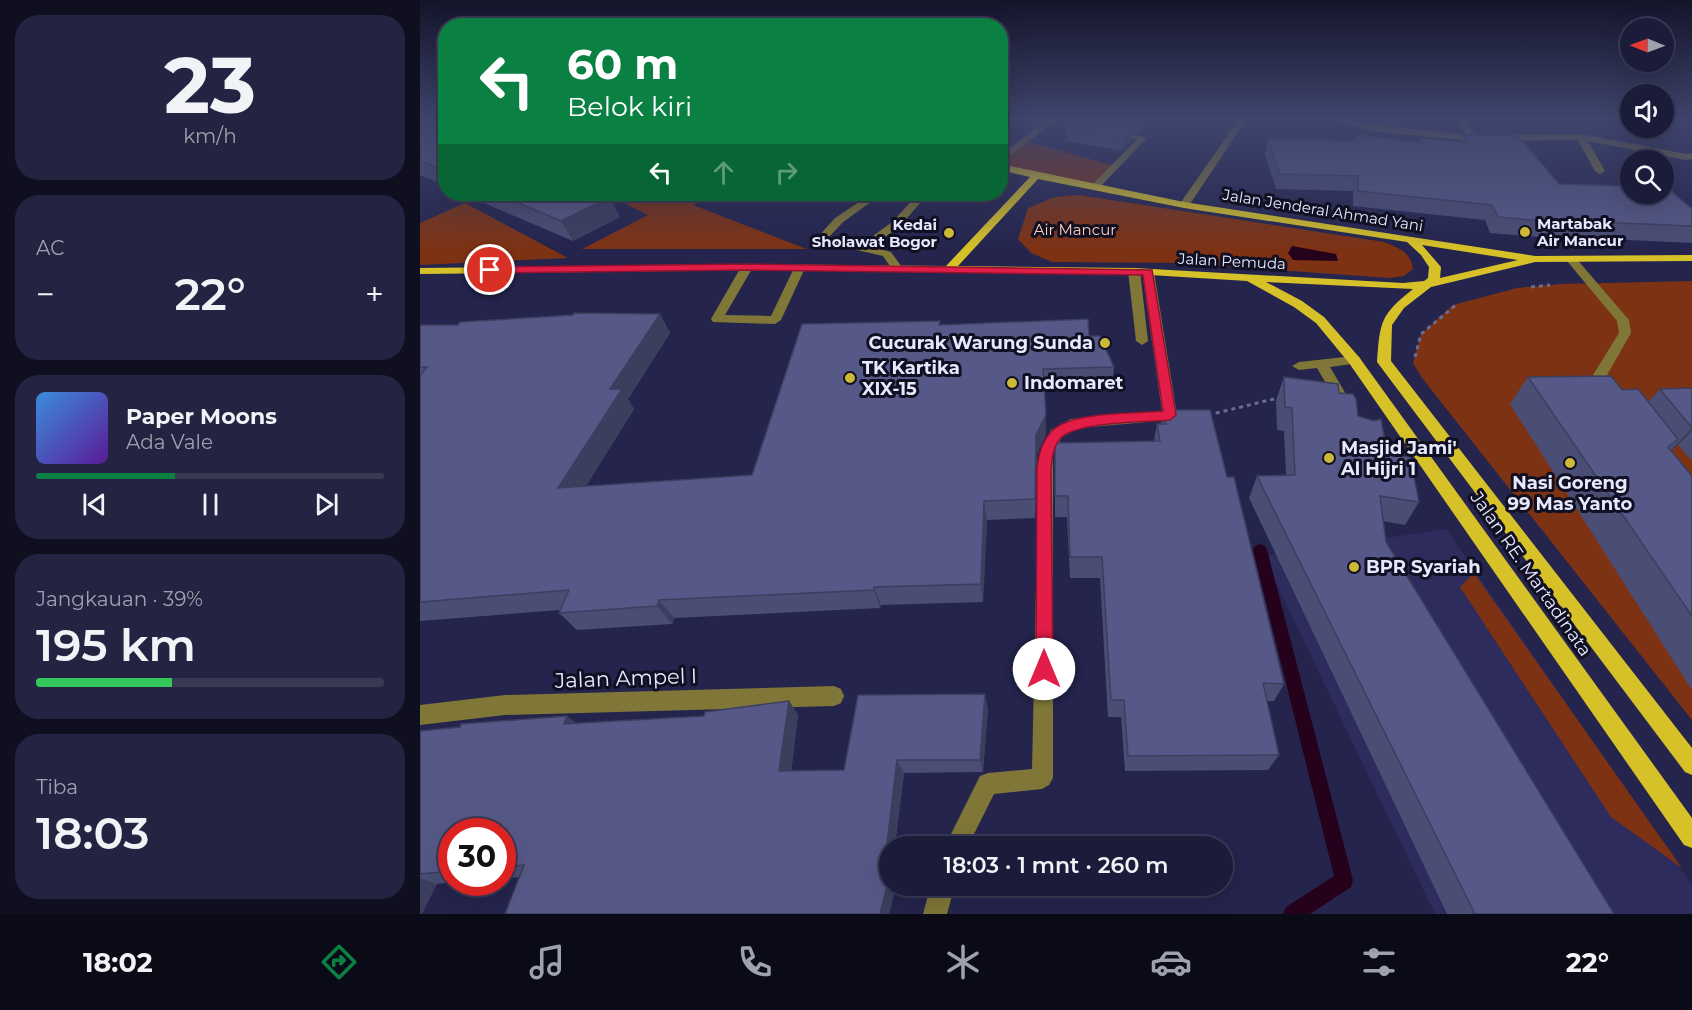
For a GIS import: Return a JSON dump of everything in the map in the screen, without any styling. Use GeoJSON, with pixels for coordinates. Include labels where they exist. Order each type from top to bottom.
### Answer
{"type":"FeatureCollection","features":[{"type":"Feature","properties":{"kind":"main road","name":"Jalan Jenderal Ahmad Yani"},"geometry":{"type":"LineString","coordinates":[[1008,169],[1184,204],[1535,259]]}},
{"type":"Feature","properties":{"kind":"main road"},"geometry":{"type":"LineString","coordinates":[[948,270],[1036,176]]}},
{"type":"Feature","properties":{"kind":"main road"},"geometry":{"type":"LineString","coordinates":[[1407,238],[1425,253],[1435,267],[1434,279],[1428,284]]}},
{"type":"Feature","properties":{"kind":"main road"},"geometry":{"type":"LineString","coordinates":[[1535,259],[1692,258]]}},
{"type":"Feature","properties":{"kind":"main road","name":"Jalan Pemuda"},"geometry":{"type":"LineString","coordinates":[[420,271],[747,267],[1134,271],[1388,286],[1428,284],[1535,259]]}},
{"type":"Feature","properties":{"kind":"main road","name":"Jalan RE. Martadinata"},"geometry":{"type":"LineString","coordinates":[[1246,276],[1298,304],[1320,320],[1354,360],[1692,837]]}},
{"type":"Feature","properties":{"kind":"main road","name":"Jalan RE. Martadinata"},"geometry":{"type":"LineString","coordinates":[[1428,284],[1400,305],[1386,325],[1384,362],[1692,765]]}},
{"type":"Feature","properties":{"kind":"street"},"geometry":{"type":"LineString","coordinates":[[1095,187],[1119,163]]}},
{"type":"Feature","properties":{"kind":"street"},"geometry":{"type":"LineString","coordinates":[[1184,204],[1213,163]]}},
{"type":"Feature","properties":{"kind":"street"},"geometry":{"type":"LineString","coordinates":[[1595,163],[1600,171]]}},
{"type":"Feature","properties":{"kind":"street"},"geometry":{"type":"LineString","coordinates":[[867,201],[839,220],[821,239],[887,254],[898,270]]}},
{"type":"Feature","properties":{"kind":"street"},"geometry":{"type":"LineString","coordinates":[[864,248],[896,224],[917,201]]}},
{"type":"Feature","properties":{"kind":"street"},"geometry":{"type":"LineString","coordinates":[[1571,259],[1623,320],[1625,333],[1600,375],[1603,386],[1617,404]]}},
{"type":"Feature","properties":{"kind":"street"},"geometry":{"type":"LineString","coordinates":[[747,267],[717,320],[775,320],[799,268]]}},
{"type":"Feature","properties":{"kind":"street"},"geometry":{"type":"LineString","coordinates":[[1134,271],[1142,342]]}},
{"type":"Feature","properties":{"kind":"street"},"geometry":{"type":"LineString","coordinates":[[961,836],[988,784],[1042,778],[1046,454],[1056,434],[1076,423],[1170,415],[1148,272]]}},
{"type":"Feature","properties":{"kind":"street"},"geometry":{"type":"LineString","coordinates":[[1299,366],[1354,360]]}},
{"type":"Feature","properties":{"kind":"street"},"geometry":{"type":"LineString","coordinates":[[1321,363],[1349,412]]}},
{"type":"Feature","properties":{"kind":"street","name":"Jalan Ampel I"},"geometry":{"type":"LineString","coordinates":[[420,715],[505,705],[834,696]]}},
{"type":"Feature","properties":{"kind":"street"},"geometry":{"type":"LineString","coordinates":[[935,914],[940,896]]}},
{"type":"Feature","properties":{"kind":"path"},"geometry":{"type":"LineString","coordinates":[[1528,287],[1593,283]]}},
{"type":"Feature","properties":{"kind":"path"},"geometry":{"type":"LineString","coordinates":[[1413,363],[1421,334],[1453,305],[1464,303]]}},
{"type":"Feature","properties":{"kind":"path"},"geometry":{"type":"LineString","coordinates":[[1170,415],[1187,419],[1249,406],[1267,398],[1289,396]]}},
{"type":"Feature","properties":{"kind":"shaded area"},"geometry":{"type":"Polygon","coordinates":[[[1292,246],[1336,254],[1338,261],[1293,260],[1288,253],[1292,246]]]}},
{"type":"Feature","properties":{"kind":"shaded area"},"geometry":{"type":"Polygon","coordinates":[[[1446,529],[1692,885],[1692,914],[1435,914],[1263,556],[1446,529]]]}},
{"type":"Feature","properties":{"kind":"green space"},"geometry":{"type":"Polygon","coordinates":[[[1008,163],[1104,163],[1116,166],[1095,187],[1008,168],[1008,163]]]}},
{"type":"Feature","properties":{"kind":"green space","name":"Air Mancur"},"geometry":{"type":"Polygon","coordinates":[[[1079,195],[1384,242],[1407,255],[1413,269],[1404,276],[1390,278],[1180,263],[1052,262],[1031,253],[1018,239],[1028,208],[1055,197],[1079,195]]]}},
{"type":"Feature","properties":{"kind":"green space"},"geometry":{"type":"Polygon","coordinates":[[[627,201],[701,201],[693,205],[807,249],[582,249],[648,215],[626,204],[627,201]]]}},
{"type":"Feature","properties":{"kind":"green space"},"geometry":{"type":"Polygon","coordinates":[[[465,203],[568,258],[420,265],[420,223],[465,203]]]}},
{"type":"Feature","properties":{"kind":"green space"},"geometry":{"type":"Polygon","coordinates":[[[1692,281],[1692,720],[1422,378],[1413,363],[1421,334],[1453,305],[1517,288],[1561,284],[1692,281]]]}},
{"type":"Feature","properties":{"kind":"green space"},"geometry":{"type":"Polygon","coordinates":[[[1474,573],[1682,868],[1611,817],[1460,587],[1474,573]]]}},
{"type":"Feature","properties":{"kind":"building"},"geometry":{"type":"Polygon","coordinates":[[[424,163],[438,163],[438,169],[424,163]]]}},
{"type":"Feature","properties":{"kind":"building"},"geometry":{"type":"Polygon","coordinates":[[[1276,163],[1541,163],[1559,184],[1620,186],[1620,204],[1674,204],[1674,194],[1692,209],[1692,226],[1573,221],[1574,224],[1498,217],[1492,205],[1358,191],[1358,176],[1280,174],[1276,163]]]}},
{"type":"Feature","properties":{"kind":"building"},"geometry":{"type":"Polygon","coordinates":[[[514,201],[602,201],[561,221],[514,201]]]}},
{"type":"Feature","properties":{"kind":"building"},"geometry":{"type":"Polygon","coordinates":[[[574,313],[660,314],[610,389],[622,389],[558,488],[752,475],[802,324],[940,321],[939,325],[1088,319],[1089,336],[1100,336],[1114,367],[1043,369],[1046,415],[1036,435],[1035,499],[984,501],[981,584],[874,587],[874,590],[659,600],[657,606],[559,613],[569,590],[420,602],[420,376],[427,367],[420,367],[420,325],[458,325],[460,322],[573,315],[574,313]]]}},
{"type":"Feature","properties":{"kind":"building"},"geometry":{"type":"Polygon","coordinates":[[[1611,376],[1622,390],[1638,389],[1678,439],[1668,447],[1692,476],[1692,616],[1528,377],[1611,376]]]}},
{"type":"Feature","properties":{"kind":"building"},"geometry":{"type":"Polygon","coordinates":[[[1284,377],[1338,384],[1339,393],[1353,394],[1356,399],[1358,416],[1374,421],[1381,419],[1387,454],[1410,457],[1419,502],[1380,496],[1386,542],[1614,914],[1475,914],[1257,476],[1295,475],[1292,408],[1285,407],[1284,377]]]}},
{"type":"Feature","properties":{"kind":"building"},"geometry":{"type":"Polygon","coordinates":[[[1692,388],[1692,428],[1660,389],[1692,388]]]}},
{"type":"Feature","properties":{"kind":"building"},"geometry":{"type":"Polygon","coordinates":[[[1163,410],[1210,410],[1227,477],[1234,477],[1284,684],[1263,683],[1279,755],[1128,756],[1124,700],[1111,700],[1102,557],[1070,557],[1068,496],[1055,496],[1055,443],[1160,441],[1157,424],[1166,424],[1163,410]]]}},
{"type":"Feature","properties":{"kind":"building"},"geometry":{"type":"Polygon","coordinates":[[[985,694],[980,760],[897,760],[888,836],[879,836],[879,896],[884,896],[880,914],[505,914],[512,896],[516,896],[516,886],[524,865],[516,866],[516,818],[438,818],[438,872],[420,874],[420,731],[460,727],[461,724],[567,716],[564,724],[704,716],[705,712],[789,701],[779,771],[844,770],[858,695],[985,694]]]}},
{"type":"Feature","properties":{"kind":"waterway"},"geometry":{"type":"LineString","coordinates":[[1260,550],[1344,880],[1293,914]]}},
{"type":"Feature","properties":{"kind":"place","name":"Martabak Air Mancur"},"geometry":{"type":"Point","coordinates":[1525,232]}},
{"type":"Feature","properties":{"kind":"place","name":"Kedai Sholawat Bogor"},"geometry":{"type":"Point","coordinates":[949,233]}},
{"type":"Feature","properties":{"kind":"place","name":"Cucurak Warung Sunda"},"geometry":{"type":"Point","coordinates":[1105,343]}},
{"type":"Feature","properties":{"kind":"place","name":"TK Kartika XIX-15"},"geometry":{"type":"Point","coordinates":[850,378]}},
{"type":"Feature","properties":{"kind":"place","name":"Indomaret"},"geometry":{"type":"Point","coordinates":[1012,383]}},
{"type":"Feature","properties":{"kind":"place","name":"Masjid Jami' Al Hijri 1"},"geometry":{"type":"Point","coordinates":[1329,458]}},
{"type":"Feature","properties":{"kind":"place","name":"Nasi Goreng 99 Mas Yanto"},"geometry":{"type":"Point","coordinates":[1570,463]}},
{"type":"Feature","properties":{"kind":"place","name":"BPR Syariah"},"geometry":{"type":"Point","coordinates":[1354,567]}},
{"type":"Feature","properties":{"kind":"route"},"geometry":{"type":"LineString","coordinates":[[490,270],[747,267],[1148,272],[1170,415],[1076,423],[1056,434],[1046,454],[1044,470],[1044,669]]}}]}
